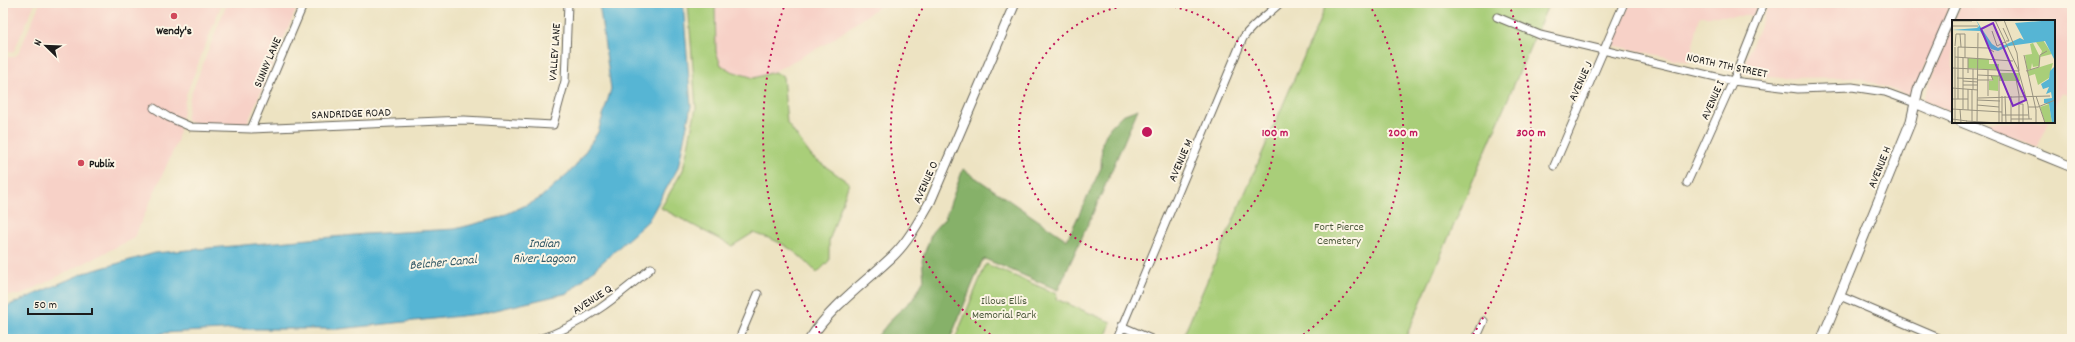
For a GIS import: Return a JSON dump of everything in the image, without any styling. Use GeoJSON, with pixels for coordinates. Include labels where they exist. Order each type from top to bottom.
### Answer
{"type":"FeatureCollection","features":[{"type":"Feature","properties":{"kind":"street","name":"SUNNY LANE"},"geometry":{"type":"LineString","coordinates":[[251,129],[304,3]]}},
{"type":"Feature","properties":{"kind":"street","name":"VALLEY LANE"},"geometry":{"type":"LineString","coordinates":[[553,125],[565,81],[568,3]]}},
{"type":"Feature","properties":{"kind":"street","name":"AVENUE O"},"geometry":{"type":"LineString","coordinates":[[810,339],[843,299],[894,254],[914,230],[930,202],[1015,3]]}},
{"type":"Feature","properties":{"kind":"street","name":"AVENUE M"},"geometry":{"type":"LineString","coordinates":[[1117,339],[1121,326],[1243,38],[1252,25],[1271,12],[1280,3]]}},
{"type":"Feature","properties":{"kind":"street","name":"AVENUE J"},"geometry":{"type":"LineString","coordinates":[[1554,166],[1606,49],[1624,3]]}},
{"type":"Feature","properties":{"kind":"street","name":"AVENUE I"},"geometry":{"type":"LineString","coordinates":[[1687,183],[1733,81],[1764,3]]}},
{"type":"Feature","properties":{"kind":"street","name":"AVENUE H"},"geometry":{"type":"LineString","coordinates":[[1822,339],[1911,121],[1918,90],[1956,3]]}},
{"type":"Feature","properties":{"kind":"street","name":"NORTH 7TH STREET"},"geometry":{"type":"LineString","coordinates":[[1496,17],[1540,35],[1606,49],[1733,81],[1798,89],[1852,87],[1885,92],[1916,103],[1952,119]]}},
{"type":"Feature","properties":{"kind":"street","name":"SANDRIDGE ROAD"},"geometry":{"type":"LineString","coordinates":[[154,108],[168,117],[191,128],[251,129],[464,120],[553,125]]}},
{"type":"Feature","properties":{"kind":"street"},"geometry":{"type":"LineString","coordinates":[[1963,123],[2072,167]]}},
{"type":"Feature","properties":{"kind":"street","name":"AVENUE Q"},"geometry":{"type":"LineString","coordinates":[[539,339],[557,336],[593,314],[616,298],[651,268]]}},
{"type":"Feature","properties":{"kind":"street"},"geometry":{"type":"LineString","coordinates":[[739,339],[758,294]]}},
{"type":"Feature","properties":{"kind":"street"},"geometry":{"type":"LineString","coordinates":[[1840,296],[1941,339]]}},
{"type":"Feature","properties":{"kind":"street"},"geometry":{"type":"LineString","coordinates":[[1476,339],[1484,321]]}},
{"type":"Feature","properties":{"kind":"street"},"geometry":{"type":"LineString","coordinates":[[1121,326],[1151,339]]}},
{"type":"Feature","properties":{"kind":"shaded area"},"geometry":{"type":"Polygon","coordinates":[[[3,3],[35,3],[14,51],[11,52],[3,52],[3,3]]]}},
{"type":"Feature","properties":{"kind":"shaded area"},"geometry":{"type":"Polygon","coordinates":[[[40,3],[222,3],[186,95],[177,142],[134,238],[21,295],[3,295],[3,57],[13,57],[18,54],[40,3]]]}},
{"type":"Feature","properties":{"kind":"shaded area"},"geometry":{"type":"Polygon","coordinates":[[[227,3],[299,3],[247,124],[192,123],[186,120],[190,97],[227,3]]]}},
{"type":"Feature","properties":{"kind":"shaded area"},"geometry":{"type":"Polygon","coordinates":[[[715,3],[884,3],[829,42],[771,73],[755,78],[731,71],[721,65],[716,52],[715,3]]]}},
{"type":"Feature","properties":{"kind":"shaded area"},"geometry":{"type":"Polygon","coordinates":[[[1630,3],[1759,3],[1753,16],[1700,16],[1689,62],[1612,45],[1630,3]]]}},
{"type":"Feature","properties":{"kind":"shaded area"},"geometry":{"type":"Polygon","coordinates":[[[1769,3],[1951,3],[1913,97],[1856,77],[1781,78],[1741,73],[1769,3]]]}},
{"type":"Feature","properties":{"kind":"shaded area"},"geometry":{"type":"Polygon","coordinates":[[[1961,3],[2072,3],[2072,96],[2062,92],[2055,107],[2055,20],[1954,20],[1961,3]]]}},
{"type":"Feature","properties":{"kind":"shaded area"},"geometry":{"type":"Polygon","coordinates":[[[1952,27],[1952,113],[1923,100],[1952,27]]]}},
{"type":"Feature","properties":{"kind":"shaded area"},"geometry":{"type":"Polygon","coordinates":[[[1977,123],[2049,123],[2037,148],[1977,123]]]}},
{"type":"Feature","properties":{"kind":"green space"},"geometry":{"type":"Polygon","coordinates":[[[688,3],[715,3],[716,52],[721,65],[731,71],[754,78],[774,72],[783,76],[787,123],[812,157],[849,183],[829,241],[829,261],[817,273],[802,258],[773,240],[753,233],[732,246],[661,208],[683,170],[696,108],[688,3]]]}},
{"type":"Feature","properties":{"kind":"green space","name":"Fort Pierce Cemetery"},"geometry":{"type":"Polygon","coordinates":[[[1327,3],[1549,3],[1405,339],[1182,339],[1327,3]]]}},
{"type":"Feature","properties":{"kind":"green space"},"geometry":{"type":"Polygon","coordinates":[[[1138,109],[1058,290],[985,259],[982,261],[950,339],[875,339],[894,316],[913,299],[924,280],[922,260],[932,232],[945,218],[963,169],[1067,240],[1101,168],[1102,143],[1106,134],[1111,126],[1122,115],[1138,109]]]}},
{"type":"Feature","properties":{"kind":"green space","name":"Illous Ellis Memorial Park"},"geometry":{"type":"Polygon","coordinates":[[[986,264],[1057,294],[1056,299],[1111,322],[1105,339],[955,339],[986,264]]]}},
{"type":"Feature","properties":{"kind":"water","name":"Indian River Lagoon"},"geometry":{"type":"Polygon","coordinates":[[[599,3],[683,3],[691,106],[678,168],[648,221],[568,293],[479,314],[339,329],[241,329],[163,333],[148,339],[3,339],[3,306],[5,307],[84,273],[155,253],[366,234],[455,229],[498,218],[539,199],[575,167],[598,132],[611,89],[599,3]]]}},
{"type":"Feature","properties":{"kind":"place","name":"Wendy's"},"geometry":{"type":"Point","coordinates":[174,16]}},
{"type":"Feature","properties":{"kind":"place","name":"Publix"},"geometry":{"type":"Point","coordinates":[81,163]}},
{"type":"Feature","properties":{"kind":"water label","name":"Belcher Canal"},"geometry":{"type":"Point","coordinates":[443,261]}}]}
